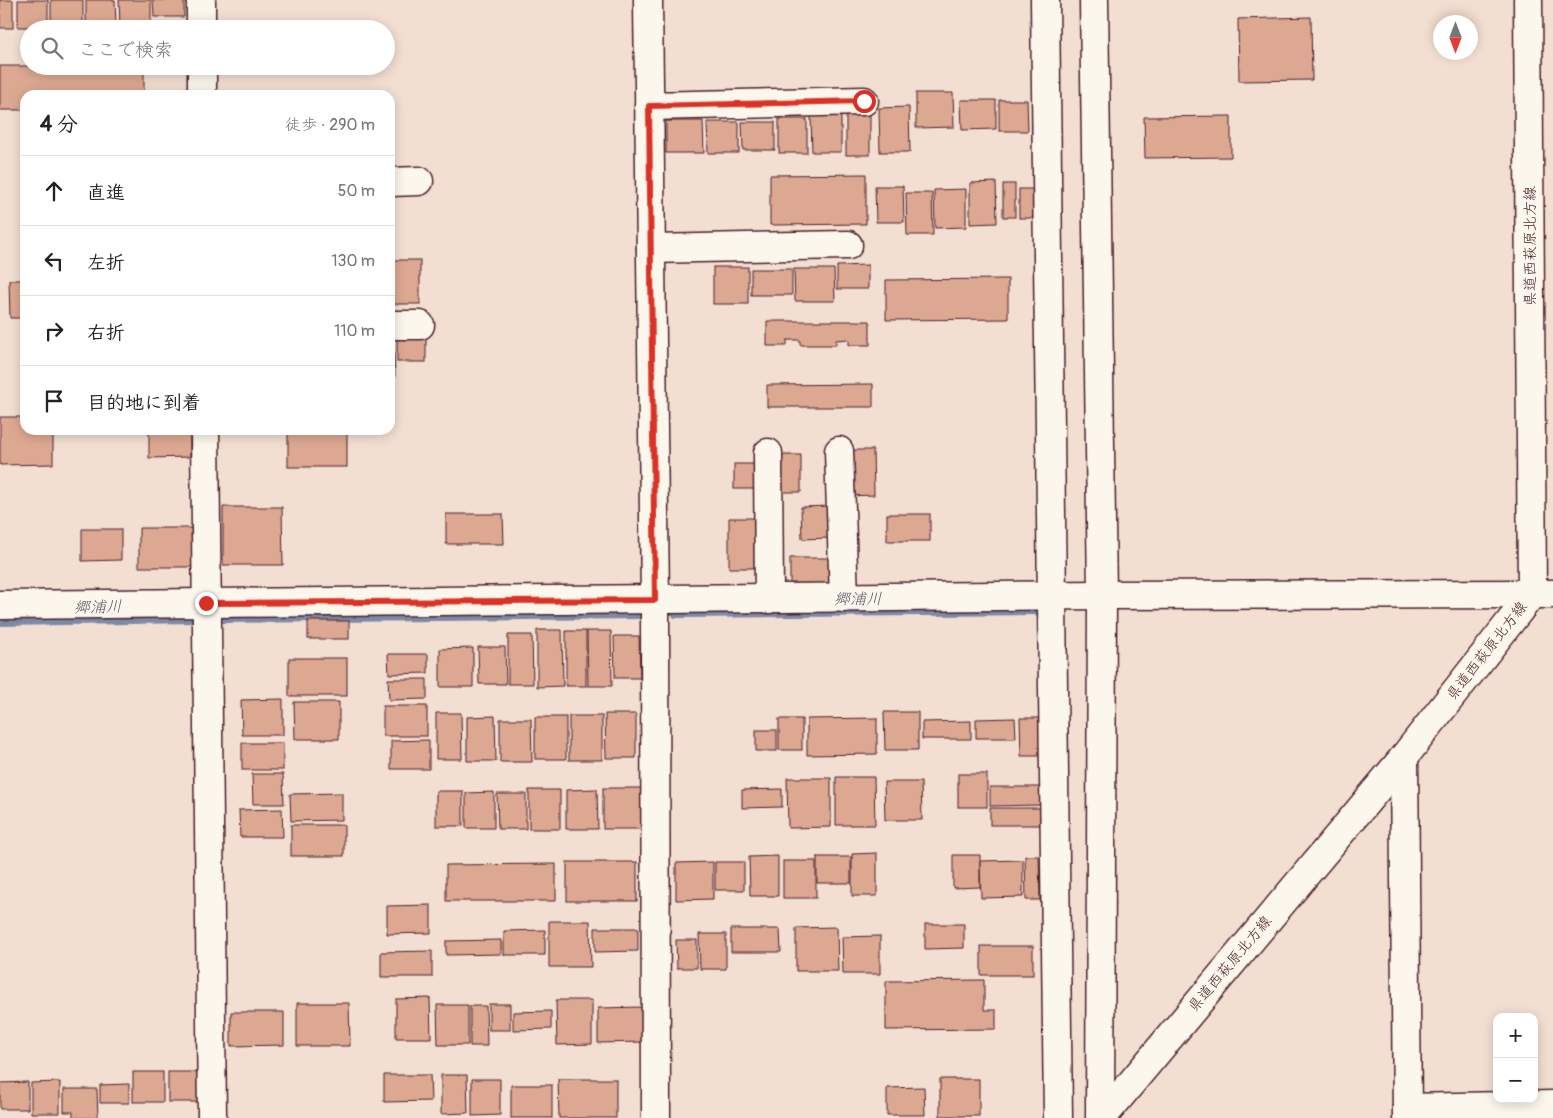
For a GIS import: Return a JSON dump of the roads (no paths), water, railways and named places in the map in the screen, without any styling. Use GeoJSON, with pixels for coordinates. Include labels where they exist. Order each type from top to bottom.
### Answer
{"type":"FeatureCollection","features":[{"type":"Feature","properties":{"kind":"street"},"geometry":{"type":"LineString","coordinates":[[201,0],[201,20]]}},
{"type":"Feature","properties":{"kind":"street"},"geometry":{"type":"LineString","coordinates":[[648,0],[655,600],[656,1118]]}},
{"type":"Feature","properties":{"kind":"street"},"geometry":{"type":"LineString","coordinates":[[1045,0],[1058,1118]]}},
{"type":"Feature","properties":{"kind":"street"},"geometry":{"type":"LineString","coordinates":[[1094,0],[1102,595],[1101,1118]]}},
{"type":"Feature","properties":{"kind":"street","name":"県道西萩原北方線"},"geometry":{"type":"LineString","coordinates":[[1101,1118],[1543,594],[1528,0]]}},
{"type":"Feature","properties":{"kind":"street"},"geometry":{"type":"LineString","coordinates":[[202,75],[202,90]]}},
{"type":"Feature","properties":{"kind":"street"},"geometry":{"type":"LineString","coordinates":[[649,106],[864,101]]}},
{"type":"Feature","properties":{"kind":"street"},"geometry":{"type":"LineString","coordinates":[[395,182],[419,181]]}},
{"type":"Feature","properties":{"kind":"street"},"geometry":{"type":"LineString","coordinates":[[651,249],[848,245]]}},
{"type":"Feature","properties":{"kind":"street"},"geometry":{"type":"LineString","coordinates":[[395,325],[420,324]]}},
{"type":"Feature","properties":{"kind":"street"},"geometry":{"type":"LineString","coordinates":[[205,435],[212,1118]]}},
{"type":"Feature","properties":{"kind":"street"},"geometry":{"type":"LineString","coordinates":[[839,452],[844,598]]}},
{"type":"Feature","properties":{"kind":"street"},"geometry":{"type":"LineString","coordinates":[[768,453],[769,598]]}},
{"type":"Feature","properties":{"kind":"street"},"geometry":{"type":"LineString","coordinates":[[0,605],[1102,595],[1543,594]]}},
{"type":"Feature","properties":{"kind":"street"},"geometry":{"type":"LineString","coordinates":[[1404,757],[1407,1113],[1553,1105]]}},
{"type":"Feature","properties":{"kind":"waterway","name":"郷浦川"},"geometry":{"type":"LineString","coordinates":[[676,614],[1040,611]]}},
{"type":"Feature","properties":{"kind":"waterway","name":"郷浦川"},"geometry":{"type":"LineString","coordinates":[[222,619],[641,615]]}},
{"type":"Feature","properties":{"kind":"waterway","name":"郷浦川"},"geometry":{"type":"LineString","coordinates":[[0,622],[196,619]]}}]}
